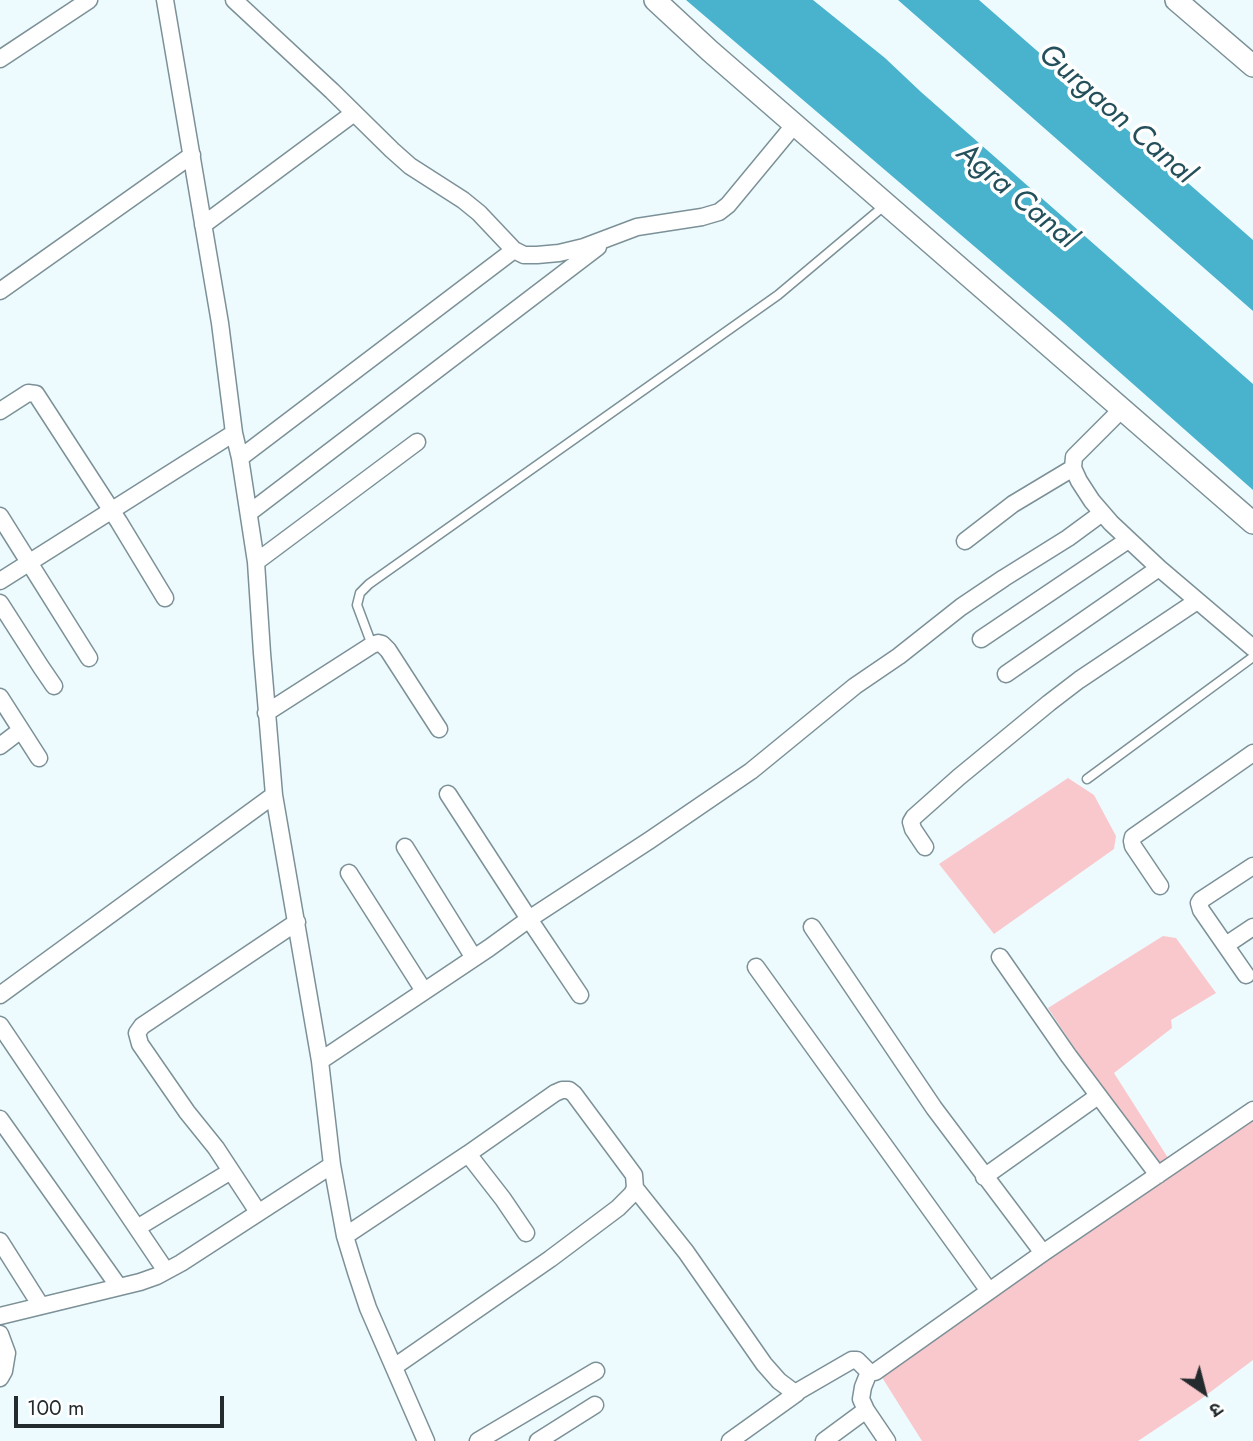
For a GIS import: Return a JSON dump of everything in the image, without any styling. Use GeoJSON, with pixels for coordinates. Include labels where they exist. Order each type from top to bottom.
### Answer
{"type":"FeatureCollection","features":[{"type":"Feature","properties":{"kind":"street"},"geometry":{"type":"LineString","coordinates":[[0,59],[89,0]]}},
{"type":"Feature","properties":{"kind":"street"},"geometry":{"type":"LineString","coordinates":[[164,0],[220,323],[234,433],[249,513],[256,562],[274,795],[320,1061],[332,1166],[345,1236],[368,1308],[426,1441]]}},
{"type":"Feature","properties":{"kind":"street"},"geometry":{"type":"LineString","coordinates":[[234,0],[410,166],[463,200],[514,250],[524,255],[559,253],[584,247],[637,227],[719,212],[728,205],[795,124]]}},
{"type":"Feature","properties":{"kind":"street"},"geometry":{"type":"LineString","coordinates":[[655,0],[710,51],[1253,523]]}},
{"type":"Feature","properties":{"kind":"street"},"geometry":{"type":"LineString","coordinates":[[1176,0],[1253,66]]}},
{"type":"Feature","properties":{"kind":"street"},"geometry":{"type":"LineString","coordinates":[[203,225],[354,113]]}},
{"type":"Feature","properties":{"kind":"street"},"geometry":{"type":"LineString","coordinates":[[0,290],[192,155]]}},
{"type":"Feature","properties":{"kind":"street"},"geometry":{"type":"LineString","coordinates":[[249,513],[611,238]]}},
{"type":"Feature","properties":{"kind":"street"},"geometry":{"type":"LineString","coordinates":[[240,458],[514,250]]}},
{"type":"Feature","properties":{"kind":"street"},"geometry":{"type":"LineString","coordinates":[[0,411],[28,393],[36,394],[164,598]]}},
{"type":"Feature","properties":{"kind":"street"},"geometry":{"type":"LineString","coordinates":[[1122,409],[1074,457],[1073,468],[1079,481],[1102,513],[1128,540],[1253,648]]}},
{"type":"Feature","properties":{"kind":"street"},"geometry":{"type":"LineString","coordinates":[[0,581],[234,433]]}},
{"type":"Feature","properties":{"kind":"street"},"geometry":{"type":"LineString","coordinates":[[256,562],[417,442]]}},
{"type":"Feature","properties":{"kind":"street"},"geometry":{"type":"LineString","coordinates":[[965,541],[1013,504],[1073,468]]}},
{"type":"Feature","properties":{"kind":"street"},"geometry":{"type":"LineString","coordinates":[[320,1061],[751,771],[855,686],[899,656],[961,607],[1102,513]]}},
{"type":"Feature","properties":{"kind":"street"},"geometry":{"type":"LineString","coordinates":[[0,516],[89,658]]}},
{"type":"Feature","properties":{"kind":"street"},"geometry":{"type":"LineString","coordinates":[[981,639],[1128,540]]}},
{"type":"Feature","properties":{"kind":"street"},"geometry":{"type":"LineString","coordinates":[[1006,674],[1159,568]]}},
{"type":"Feature","properties":{"kind":"street"},"geometry":{"type":"LineString","coordinates":[[925,847],[913,829],[911,822],[914,817],[1056,697],[1198,601]]}},
{"type":"Feature","properties":{"kind":"street"},"geometry":{"type":"LineString","coordinates":[[0,603],[54,686]]}},
{"type":"Feature","properties":{"kind":"street"},"geometry":{"type":"LineString","coordinates":[[266,713],[378,643],[388,650],[439,729]]}},
{"type":"Feature","properties":{"kind":"street"},"geometry":{"type":"LineString","coordinates":[[0,697],[39,758]]}},
{"type":"Feature","properties":{"kind":"street"},"geometry":{"type":"LineString","coordinates":[[0,746],[22,730]]}},
{"type":"Feature","properties":{"kind":"street"},"geometry":{"type":"LineString","coordinates":[[1160,886],[1133,846],[1133,837],[1253,753]]}},
{"type":"Feature","properties":{"kind":"street"},"geometry":{"type":"LineString","coordinates":[[448,794],[580,995]]}},
{"type":"Feature","properties":{"kind":"street"},"geometry":{"type":"LineString","coordinates":[[0,995],[274,795]]}},
{"type":"Feature","properties":{"kind":"street"},"geometry":{"type":"LineString","coordinates":[[405,847],[474,958]]}},
{"type":"Feature","properties":{"kind":"street"},"geometry":{"type":"LineString","coordinates":[[1251,977],[1201,911],[1199,904],[1201,900],[1253,866]]}},
{"type":"Feature","properties":{"kind":"street"},"geometry":{"type":"LineString","coordinates":[[349,873],[424,991]]}},
{"type":"Feature","properties":{"kind":"street"},"geometry":{"type":"LineString","coordinates":[[258,1212],[140,1044],[137,1033],[142,1026],[297,922]]}},
{"type":"Feature","properties":{"kind":"street"},"geometry":{"type":"LineString","coordinates":[[812,927],[934,1108],[1042,1253]]}},
{"type":"Feature","properties":{"kind":"street"},"geometry":{"type":"LineString","coordinates":[[1226,945],[1253,927]]}},
{"type":"Feature","properties":{"kind":"street"},"geometry":{"type":"LineString","coordinates":[[1000,957],[1098,1096],[1158,1175]]}},
{"type":"Feature","properties":{"kind":"street"},"geometry":{"type":"LineString","coordinates":[[756,967],[989,1291]]}},
{"type":"Feature","properties":{"kind":"street"},"geometry":{"type":"LineString","coordinates":[[0,1025],[166,1271]]}},
{"type":"Feature","properties":{"kind":"street"},"geometry":{"type":"LineString","coordinates":[[345,1236],[555,1093],[566,1089],[574,1094],[631,1170],[636,1182],[632,1194],[618,1208],[551,1259],[394,1367]]}},
{"type":"Feature","properties":{"kind":"street"},"geometry":{"type":"LineString","coordinates":[[984,1177],[1098,1096]]}},
{"type":"Feature","properties":{"kind":"street"},"geometry":{"type":"LineString","coordinates":[[869,1372],[874,1372],[1042,1253],[1253,1110]]}},
{"type":"Feature","properties":{"kind":"street"},"geometry":{"type":"LineString","coordinates":[[0,1119],[119,1287]]}},
{"type":"Feature","properties":{"kind":"street"},"geometry":{"type":"LineString","coordinates":[[468,1154],[526,1233]]}},
{"type":"Feature","properties":{"kind":"street"},"geometry":{"type":"LineString","coordinates":[[0,1316],[148,1280],[332,1166]]}},
{"type":"Feature","properties":{"kind":"street"},"geometry":{"type":"LineString","coordinates":[[137,1228],[231,1171]]}},
{"type":"Feature","properties":{"kind":"street"},"geometry":{"type":"LineString","coordinates":[[635,1188],[687,1252],[764,1364],[793,1393],[797,1393]]}},
{"type":"Feature","properties":{"kind":"street"},"geometry":{"type":"LineString","coordinates":[[0,1241],[41,1306]]}},
{"type":"Feature","properties":{"kind":"street"},"geometry":{"type":"LineString","coordinates":[[0,1334],[7,1353],[0,1378]]}},
{"type":"Feature","properties":{"kind":"street"},"geometry":{"type":"LineString","coordinates":[[730,1441],[797,1393],[852,1360],[857,1360],[869,1372]]}},
{"type":"Feature","properties":{"kind":"street"},"geometry":{"type":"LineString","coordinates":[[478,1441],[596,1371]]}},
{"type":"Feature","properties":{"kind":"street"},"geometry":{"type":"LineString","coordinates":[[869,1372],[861,1394],[862,1404],[887,1441]]}},
{"type":"Feature","properties":{"kind":"street"},"geometry":{"type":"LineString","coordinates":[[538,1441],[595,1405]]}},
{"type":"Feature","properties":{"kind":"street"},"geometry":{"type":"LineString","coordinates":[[824,1441],[866,1410]]}},
{"type":"Feature","properties":{"kind":"lane"},"geometry":{"type":"LineString","coordinates":[[372,645],[357,606],[360,593],[369,584],[766,303],[886,204]]}},
{"type":"Feature","properties":{"kind":"lane"},"geometry":{"type":"LineString","coordinates":[[1087,779],[1253,657]]}},
{"type":"Feature","properties":{"kind":"shaded area"},"geometry":{"type":"Polygon","coordinates":[[[1068,778],[1094,795],[1116,836],[1114,849],[994,934],[939,864],[1068,778]]]}},
{"type":"Feature","properties":{"kind":"shaded area"},"geometry":{"type":"Polygon","coordinates":[[[1163,936],[1176,938],[1216,993],[1171,1020],[1172,1028],[1114,1073],[1170,1161],[1154,1168],[1048,1008],[1163,936]]]}},
{"type":"Feature","properties":{"kind":"shaded area"},"geometry":{"type":"Polygon","coordinates":[[[1253,1116],[1253,1360],[1138,1441],[922,1441],[878,1371],[1253,1116]]]}},
{"type":"Feature","properties":{"kind":"water","name":"Agra Canal"},"geometry":{"type":"Polygon","coordinates":[[[686,0],[813,0],[885,58],[1253,384],[1253,490],[1064,323],[686,0]]]}},
{"type":"Feature","properties":{"kind":"water"},"geometry":{"type":"Polygon","coordinates":[[[898,0],[979,0],[1253,240],[1253,311],[898,0]]]}},
{"type":"Feature","properties":{"kind":"water label","name":"Gurgaon Canal"},"geometry":{"type":"Point","coordinates":[1116,115]}}]}
